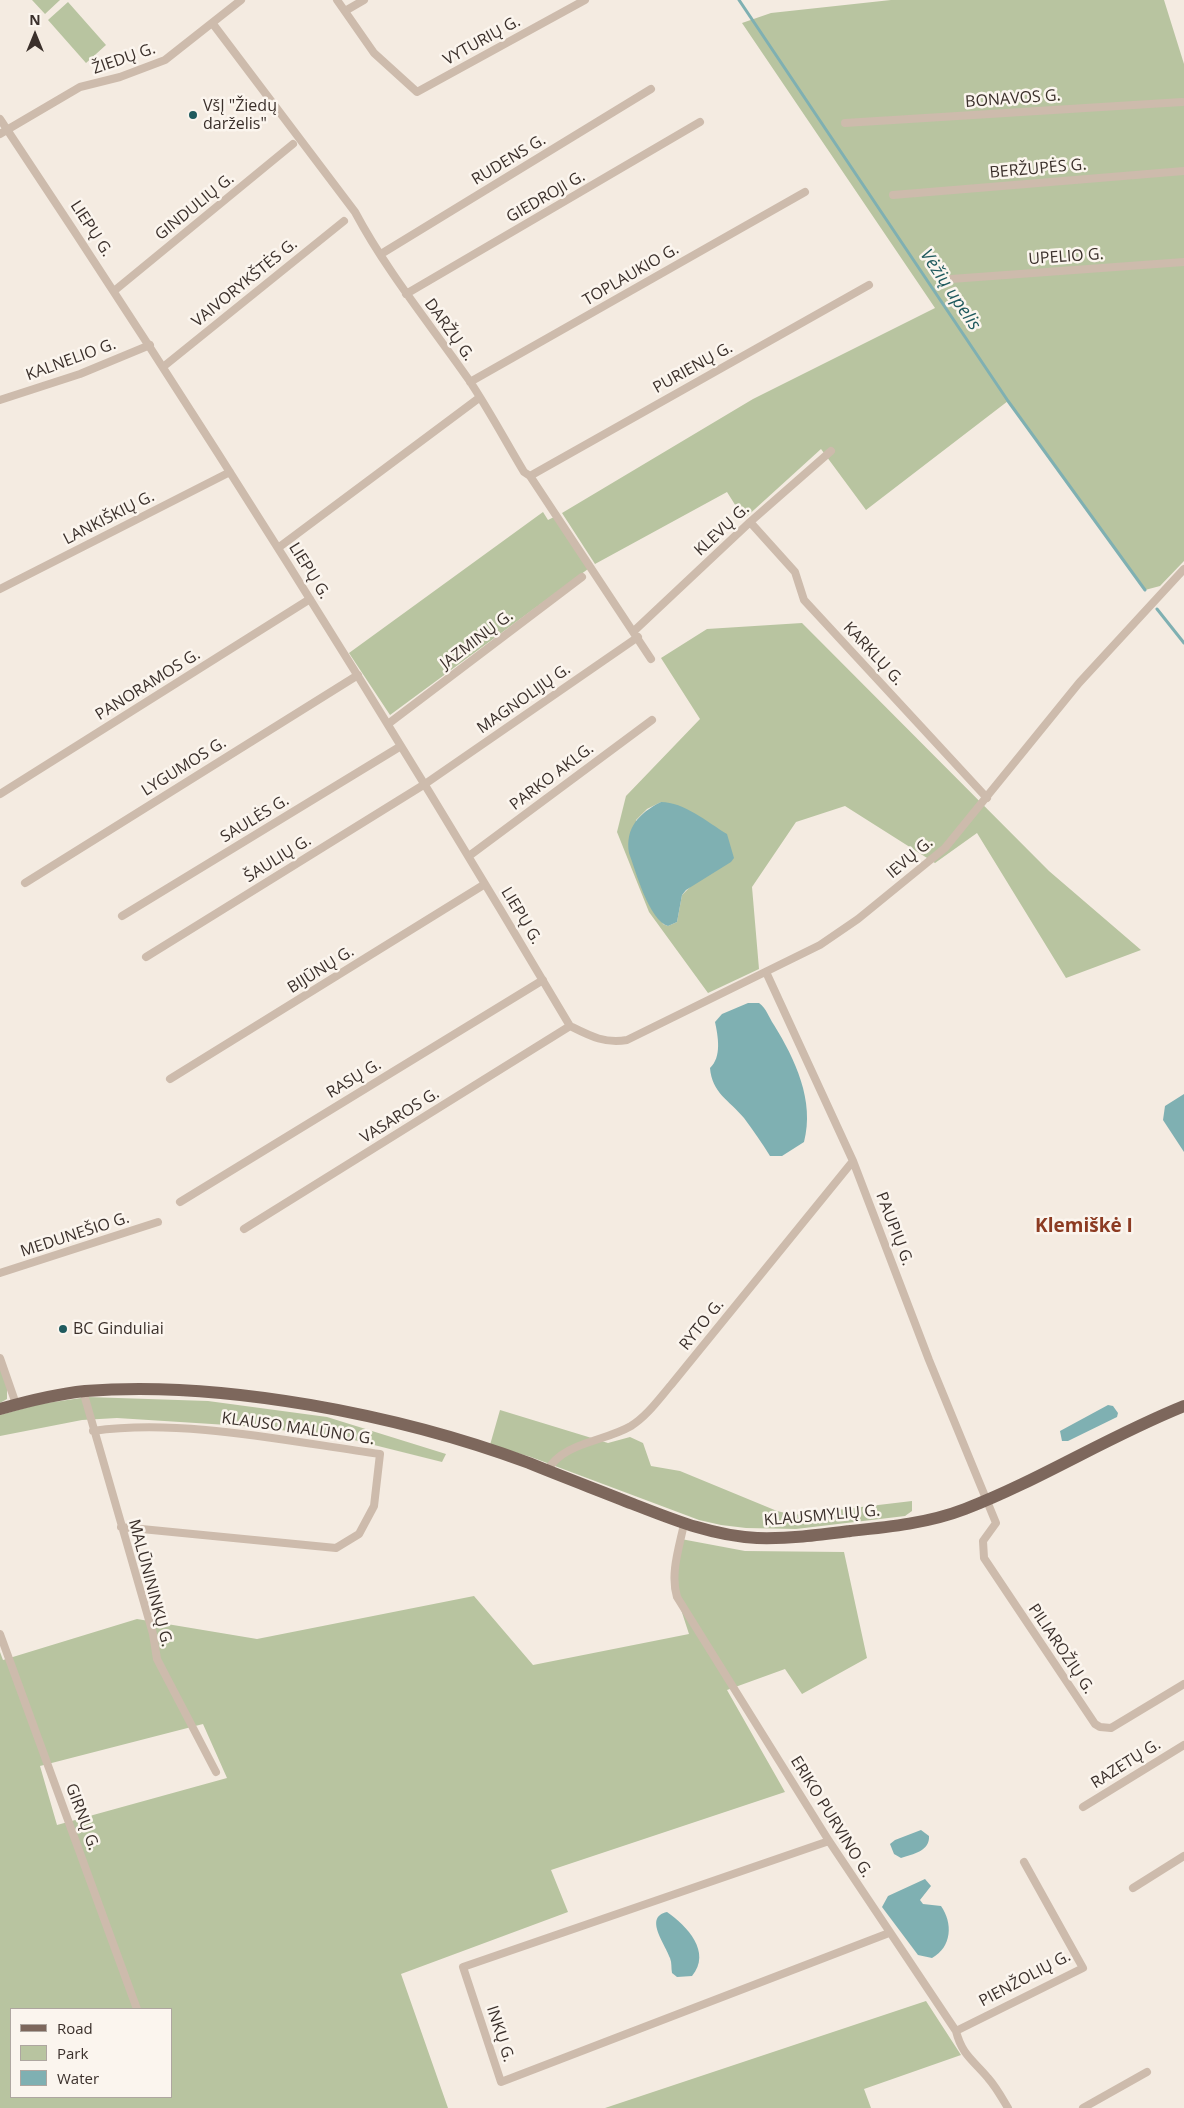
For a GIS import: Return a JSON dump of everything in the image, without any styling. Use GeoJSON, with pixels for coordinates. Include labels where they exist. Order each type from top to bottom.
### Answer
{"type":"FeatureCollection","features":[{"type":"Feature","properties":{"kind":"main road","name":"KLAUSMYLIŲ G."},"geometry":{"type":"LineString","coordinates":[[0,1409],[83,1391],[142,1389],[246,1396],[305,1404],[426,1431],[547,1470],[684,1524],[736,1536],[798,1537],[926,1521],[986,1500],[1184,1406]]}},
{"type":"Feature","properties":{"kind":"street","name":"ŽIEDŲ G."},"geometry":{"type":"LineString","coordinates":[[3,131],[80,87],[120,77],[165,60],[241,0]]}},
{"type":"Feature","properties":{"kind":"street"},"geometry":{"type":"LineString","coordinates":[[337,0],[344,11],[364,0]]}},
{"type":"Feature","properties":{"kind":"street","name":"VYTURIŲ G."},"geometry":{"type":"LineString","coordinates":[[344,11],[374,53],[417,92],[586,0]]}},
{"type":"Feature","properties":{"kind":"street","name":"DARŽŲ G."},"geometry":{"type":"LineString","coordinates":[[213,24],[355,212],[369,238],[406,294],[470,382],[524,472],[530,476],[651,659]]}},
{"type":"Feature","properties":{"kind":"street","name":"RUDENS G."},"geometry":{"type":"LineString","coordinates":[[381,254],[650,90]]}},
{"type":"Feature","properties":{"kind":"street","name":"BONAVOS G."},"geometry":{"type":"LineString","coordinates":[[845,124],[1182,102]]}},
{"type":"Feature","properties":{"kind":"street","name":"LIEPŲ G."},"geometry":{"type":"LineString","coordinates":[[0,119],[3,131],[150,345],[358,675],[570,1026]]}},
{"type":"Feature","properties":{"kind":"street","name":"GIEDROJI G."},"geometry":{"type":"LineString","coordinates":[[406,294],[700,122]]}},
{"type":"Feature","properties":{"kind":"street","name":"GINDULIŲ G."},"geometry":{"type":"LineString","coordinates":[[114,291],[293,144]]}},
{"type":"Feature","properties":{"kind":"street","name":"BERŽUPĖS G."},"geometry":{"type":"LineString","coordinates":[[893,195],[1184,171]]}},
{"type":"Feature","properties":{"kind":"street","name":"TOPLAUKIO G."},"geometry":{"type":"LineString","coordinates":[[470,382],[805,192]]}},
{"type":"Feature","properties":{"kind":"street","name":"VAIVORYKŠTĖS G."},"geometry":{"type":"LineString","coordinates":[[163,367],[344,221]]}},
{"type":"Feature","properties":{"kind":"street","name":"UPELIO G."},"geometry":{"type":"LineString","coordinates":[[951,279],[1184,262]]}},
{"type":"Feature","properties":{"kind":"street","name":"PURIENŲ G."},"geometry":{"type":"LineString","coordinates":[[530,476],[869,285]]}},
{"type":"Feature","properties":{"kind":"street","name":"KALNELIO G."},"geometry":{"type":"LineString","coordinates":[[0,400],[80,374],[150,345]]}},
{"type":"Feature","properties":{"kind":"street"},"geometry":{"type":"LineString","coordinates":[[278,548],[479,398]]}},
{"type":"Feature","properties":{"kind":"street","name":"KLEVŲ G."},"geometry":{"type":"LineString","coordinates":[[636,634],[750,522],[831,451]]}},
{"type":"Feature","properties":{"kind":"street","name":"LANKIŠKIŲ G."},"geometry":{"type":"LineString","coordinates":[[0,589],[230,472]]}},
{"type":"Feature","properties":{"kind":"street","name":"KARKLŲ G."},"geometry":{"type":"LineString","coordinates":[[750,522],[795,572],[804,600],[987,798]]}},
{"type":"Feature","properties":{"kind":"street","name":"IEVŲ G."},"geometry":{"type":"LineString","coordinates":[[570,1026],[605,1041],[627,1040],[820,945],[858,919],[945,848],[1079,683],[1168,584],[1184,569]]}},
{"type":"Feature","properties":{"kind":"street","name":"JAZMINŲ G."},"geometry":{"type":"LineString","coordinates":[[388,724],[582,578]]}},
{"type":"Feature","properties":{"kind":"street","name":"PANORAMOS G."},"geometry":{"type":"LineString","coordinates":[[0,794],[310,599]]}},
{"type":"Feature","properties":{"kind":"street","name":"MAGNOLIJŲ G."},"geometry":{"type":"LineString","coordinates":[[425,784],[636,634]]}},
{"type":"Feature","properties":{"kind":"street","name":"LYGUMOS G."},"geometry":{"type":"LineString","coordinates":[[26,882],[358,675]]}},
{"type":"Feature","properties":{"kind":"street","name":"PARKO AKLG."},"geometry":{"type":"LineString","coordinates":[[469,856],[652,720]]}},
{"type":"Feature","properties":{"kind":"street","name":"SAULĖS G."},"geometry":{"type":"LineString","coordinates":[[122,916],[401,746]]}},
{"type":"Feature","properties":{"kind":"street","name":"ŠAULIŲ G."},"geometry":{"type":"LineString","coordinates":[[146,957],[425,784]]}},
{"type":"Feature","properties":{"kind":"street","name":"BIJŪNŲ G."},"geometry":{"type":"LineString","coordinates":[[170,1079],[485,884]]}},
{"type":"Feature","properties":{"kind":"street","name":"PAUPIŲ G."},"geometry":{"type":"LineString","coordinates":[[766,972],[852,1161],[986,1500]]}},
{"type":"Feature","properties":{"kind":"street","name":"RASŲ G."},"geometry":{"type":"LineString","coordinates":[[180,1202],[543,980]]}},
{"type":"Feature","properties":{"kind":"street","name":"VASAROS G."},"geometry":{"type":"LineString","coordinates":[[244,1229],[570,1026]]}},
{"type":"Feature","properties":{"kind":"street","name":"RYTO G."},"geometry":{"type":"LineString","coordinates":[[547,1470],[560,1455],[623,1430],[642,1417],[671,1385],[852,1161]]}},
{"type":"Feature","properties":{"kind":"street","name":"MEDUNEŠIO G."},"geometry":{"type":"LineString","coordinates":[[0,1273],[158,1222]]}},
{"type":"Feature","properties":{"kind":"street"},"geometry":{"type":"LineString","coordinates":[[0,1358],[16,1404]]}},
{"type":"Feature","properties":{"kind":"street","name":"MALŪNININKŲ G."},"geometry":{"type":"LineString","coordinates":[[83,1391],[153,1634],[156,1659],[216,1772]]}},
{"type":"Feature","properties":{"kind":"street","name":"KLAUSO MALŪNO G."},"geometry":{"type":"LineString","coordinates":[[93,1431],[118,1427],[212,1431],[380,1454],[374,1506],[359,1534],[336,1548],[121,1527]]}},
{"type":"Feature","properties":{"kind":"street","name":"PILIAROŽIŲ G."},"geometry":{"type":"LineString","coordinates":[[986,1500],[996,1523],[983,1540],[984,1558],[1095,1724],[1100,1727],[1111,1728],[1184,1684]]}},
{"type":"Feature","properties":{"kind":"street","name":"ERIKO PURVINO G."},"geometry":{"type":"LineString","coordinates":[[684,1524],[673,1585],[677,1597],[828,1841],[956,2031],[965,2056],[990,2080],[1008,2108]]}},
{"type":"Feature","properties":{"kind":"street","name":"GIRNŲ G."},"geometry":{"type":"LineString","coordinates":[[0,1634],[137,2008]]}},
{"type":"Feature","properties":{"kind":"street","name":"RAZETŲ G."},"geometry":{"type":"LineString","coordinates":[[1083,1807],[1184,1745]]}},
{"type":"Feature","properties":{"kind":"street","name":"INKŲ G."},"geometry":{"type":"LineString","coordinates":[[828,1841],[463,1967],[501,2082],[889,1933]]}},
{"type":"Feature","properties":{"kind":"street"},"geometry":{"type":"LineString","coordinates":[[1133,1888],[1184,1856]]}},
{"type":"Feature","properties":{"kind":"street","name":"PIENŽOLIŲ G."},"geometry":{"type":"LineString","coordinates":[[956,2031],[1083,1968],[1024,1862]]}},
{"type":"Feature","properties":{"kind":"street"},"geometry":{"type":"LineString","coordinates":[[1083,2108],[1147,2072]]}},
{"type":"Feature","properties":{"kind":"green space"},"geometry":{"type":"Polygon","coordinates":[[[32,0],[60,0],[45,14],[32,0]]]}},
{"type":"Feature","properties":{"kind":"green space"},"geometry":{"type":"Polygon","coordinates":[[[891,0],[1164,0],[1184,64],[1184,561],[1160,586],[1145,590],[1008,401],[866,510],[821,449],[744,519],[727,492],[595,564],[562,513],[753,399],[935,308],[742,23],[771,13],[891,0]]]}},
{"type":"Feature","properties":{"kind":"green space"},"geometry":{"type":"Polygon","coordinates":[[[68,2],[106,45],[86,63],[48,20],[68,2]]]}},
{"type":"Feature","properties":{"kind":"green space"},"geometry":{"type":"Polygon","coordinates":[[[543,512],[548,520],[554,517],[588,569],[390,715],[349,653],[543,512]]]}},
{"type":"Feature","properties":{"kind":"green space"},"geometry":{"type":"Polygon","coordinates":[[[802,623],[1049,871],[1141,950],[1066,978],[977,833],[935,863],[845,806],[796,822],[752,887],[759,969],[708,993],[649,912],[617,832],[626,796],[700,719],[661,658],[707,629],[802,623]],[[661,802],[647,809],[636,820],[663,924],[668,926],[677,922],[682,895],[693,884],[661,802]]]}},
{"type":"Feature","properties":{"kind":"green space"},"geometry":{"type":"Polygon","coordinates":[[[0,1367],[7,1388],[7,1399],[0,1403],[0,1367]]]}},
{"type":"Feature","properties":{"kind":"green space"},"geometry":{"type":"Polygon","coordinates":[[[88,1397],[208,1401],[327,1417],[446,1454],[442,1462],[354,1440],[259,1427],[117,1418],[82,1420],[0,1436],[0,1415],[40,1404],[88,1397]]]}},
{"type":"Feature","properties":{"kind":"green space"},"geometry":{"type":"Polygon","coordinates":[[[500,1410],[608,1443],[630,1437],[643,1443],[651,1466],[680,1471],[777,1511],[794,1515],[912,1501],[912,1511],[905,1516],[796,1529],[746,1528],[699,1520],[531,1457],[490,1445],[500,1410]]]}},
{"type":"Feature","properties":{"kind":"green space"},"geometry":{"type":"Polygon","coordinates":[[[681,1539],[745,1551],[844,1552],[867,1658],[802,1694],[785,1669],[727,1690],[785,1792],[551,1870],[568,1912],[401,1974],[448,2108],[0,2108],[0,1652],[3,1660],[137,1619],[257,1639],[474,1596],[533,1665],[689,1634],[673,1585],[681,1539]],[[203,1724],[40,1766],[57,1825],[227,1778],[203,1724]]]}},
{"type":"Feature","properties":{"kind":"green space"},"geometry":{"type":"Polygon","coordinates":[[[926,2001],[961,2055],[864,2089],[871,2108],[605,2108],[926,2001]]]}},
{"type":"Feature","properties":{"kind":"water"},"geometry":{"type":"Polygon","coordinates":[[[661,802],[678,805],[687,809],[727,834],[734,858],[731,862],[686,890],[682,895],[677,922],[668,926],[661,922],[649,905],[639,883],[628,844],[635,822],[646,811],[661,802]]]}},
{"type":"Feature","properties":{"kind":"water"},"geometry":{"type":"Polygon","coordinates":[[[748,1003],[759,1003],[766,1010],[796,1066],[805,1096],[807,1127],[804,1142],[782,1156],[770,1156],[744,1118],[722,1096],[711,1077],[710,1068],[718,1052],[715,1022],[722,1014],[748,1003]]]}},
{"type":"Feature","properties":{"kind":"water"},"geometry":{"type":"Polygon","coordinates":[[[1184,1094],[1184,1152],[1163,1120],[1165,1106],[1184,1094]]]}},
{"type":"Feature","properties":{"kind":"water"},"geometry":{"type":"Polygon","coordinates":[[[1108,1405],[1113,1406],[1118,1413],[1117,1417],[1068,1441],[1062,1441],[1060,1431],[1108,1405]]]}},
{"type":"Feature","properties":{"kind":"water"},"geometry":{"type":"Polygon","coordinates":[[[921,1830],[929,1836],[929,1841],[924,1848],[901,1858],[894,1854],[890,1844],[895,1840],[921,1830]]]}},
{"type":"Feature","properties":{"kind":"water"},"geometry":{"type":"Polygon","coordinates":[[[925,1879],[931,1886],[920,1900],[923,1904],[941,1906],[949,1927],[949,1934],[944,1948],[932,1958],[918,1955],[882,1907],[888,1896],[925,1879]]]}},
{"type":"Feature","properties":{"kind":"water"},"geometry":{"type":"Polygon","coordinates":[[[667,1912],[689,1932],[698,1949],[697,1967],[692,1976],[677,1977],[672,1973],[671,1960],[656,1925],[660,1915],[667,1912]]]}},
{"type":"Feature","properties":{"kind":"waterway","name":"Vėžių upelis"},"geometry":{"type":"LineString","coordinates":[[739,0],[1008,401],[1145,590]]}},
{"type":"Feature","properties":{"kind":"waterway","name":"Vėžių upelis"},"geometry":{"type":"LineString","coordinates":[[1157,609],[1184,643]]}},
{"type":"Feature","properties":{"kind":"place","name":"VšĮ \"Žiedų darželis\""},"geometry":{"type":"Point","coordinates":[193,115]}},
{"type":"Feature","properties":{"kind":"place","name":"BC Ginduliai"},"geometry":{"type":"Point","coordinates":[63,1329]}},
{"type":"Feature","properties":{"kind":"district","name":"Klemiškė I"},"geometry":{"type":"Point","coordinates":[1084,1227]}}]}
